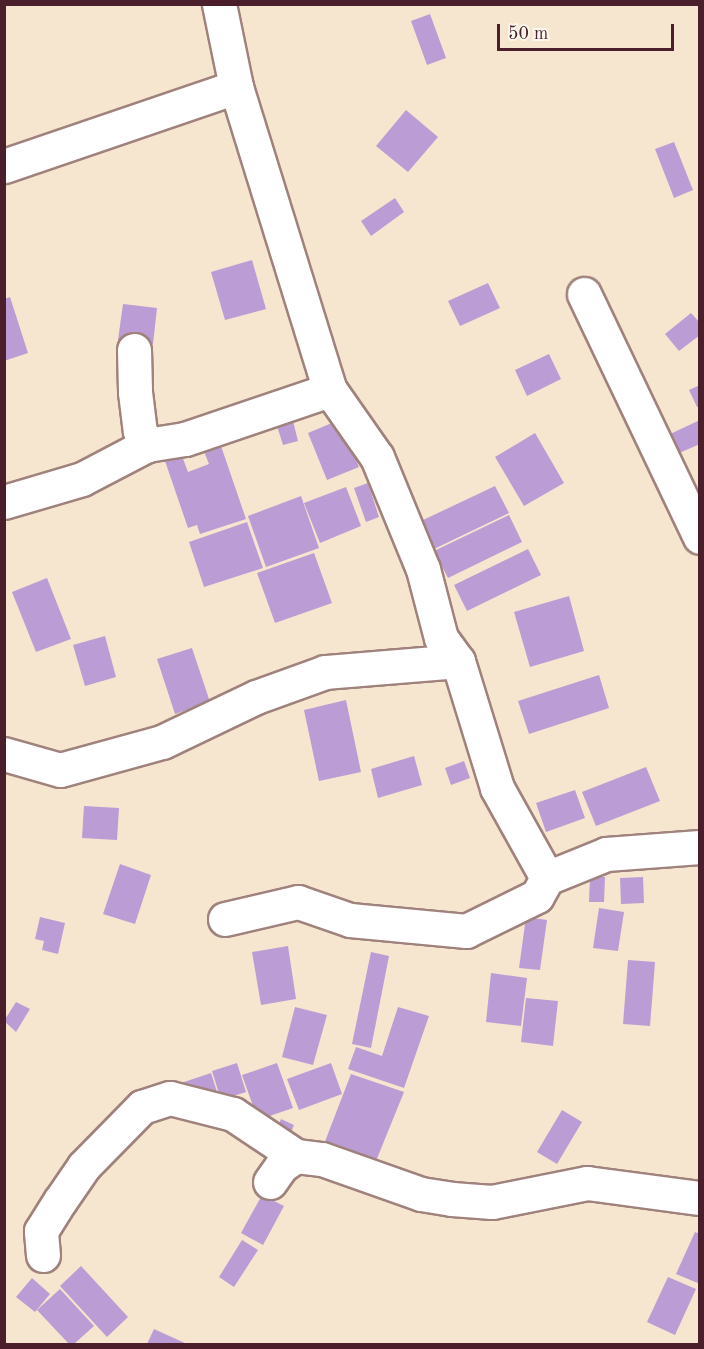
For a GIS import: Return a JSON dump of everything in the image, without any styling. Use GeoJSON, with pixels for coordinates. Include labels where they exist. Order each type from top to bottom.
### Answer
{"type":"FeatureCollection","features":[{"type":"Feature","properties":{"kind":"street"},"geometry":{"type":"LineString","coordinates":[[219,4],[236,87],[330,390],[377,457],[423,569],[441,638],[458,661],[497,788],[547,878]]}},
{"type":"Feature","properties":{"kind":"street"},"geometry":{"type":"LineString","coordinates":[[4,166],[236,87]]}},
{"type":"Feature","properties":{"kind":"street"},"geometry":{"type":"LineString","coordinates":[[584,294],[699,537]]}},
{"type":"Feature","properties":{"kind":"street"},"geometry":{"type":"LineString","coordinates":[[134,351],[132,370],[139,421],[147,445]]}},
{"type":"Feature","properties":{"kind":"street"},"geometry":{"type":"LineString","coordinates":[[4,502],[82,479],[147,445],[185,439],[330,390]]}},
{"type":"Feature","properties":{"kind":"street"},"geometry":{"type":"LineString","coordinates":[[4,754],[60,770],[162,742],[256,697],[325,672],[458,661]]}},
{"type":"Feature","properties":{"kind":"street"},"geometry":{"type":"LineString","coordinates":[[225,919],[298,902],[350,920],[466,931],[537,896],[547,878],[606,854],[699,847]]}},
{"type":"Feature","properties":{"kind":"street"},"geometry":{"type":"LineString","coordinates":[[43,1255],[41,1231],[84,1166],[142,1107],[170,1098],[233,1114],[296,1156],[322,1159],[421,1194],[492,1202],[587,1183],[699,1198]]}},
{"type":"Feature","properties":{"kind":"street"},"geometry":{"type":"LineString","coordinates":[[270,1182],[281,1166],[296,1156]]}},
{"type":"Feature","properties":{"kind":"building"},"geometry":{"type":"Polygon","coordinates":[[[430,14],[446,58],[427,65],[411,21],[430,14]]]}},
{"type":"Feature","properties":{"kind":"building"},"geometry":{"type":"Polygon","coordinates":[[[406,110],[438,137],[408,172],[376,146],[406,110]]]}},
{"type":"Feature","properties":{"kind":"building"},"geometry":{"type":"Polygon","coordinates":[[[674,142],[693,190],[674,198],[655,149],[674,142]]]}},
{"type":"Feature","properties":{"kind":"building"},"geometry":{"type":"Polygon","coordinates":[[[395,198],[404,212],[371,236],[361,221],[395,198]]]}},
{"type":"Feature","properties":{"kind":"building"},"geometry":{"type":"Polygon","coordinates":[[[252,260],[266,309],[225,320],[211,272],[252,260]]]}},
{"type":"Feature","properties":{"kind":"building"},"geometry":{"type":"Polygon","coordinates":[[[488,283],[500,308],[460,326],[448,301],[488,283]]]}},
{"type":"Feature","properties":{"kind":"building"},"geometry":{"type":"Polygon","coordinates":[[[10,297],[28,353],[4,361],[4,299],[10,297]]]}},
{"type":"Feature","properties":{"kind":"building"},"geometry":{"type":"Polygon","coordinates":[[[123,304],[157,308],[153,344],[118,340],[123,304]]]}},
{"type":"Feature","properties":{"kind":"building"},"geometry":{"type":"Polygon","coordinates":[[[691,313],[700,323],[700,335],[679,351],[665,334],[691,313]]]}},
{"type":"Feature","properties":{"kind":"building"},"geometry":{"type":"Polygon","coordinates":[[[549,354],[561,379],[527,396],[515,370],[549,354]]]}},
{"type":"Feature","properties":{"kind":"building"},"geometry":{"type":"Polygon","coordinates":[[[700,385],[700,406],[697,407],[689,390],[700,385]]]}},
{"type":"Feature","properties":{"kind":"building"},"geometry":{"type":"Polygon","coordinates":[[[339,420],[359,467],[327,480],[308,433],[339,420]]]}},
{"type":"Feature","properties":{"kind":"building"},"geometry":{"type":"Polygon","coordinates":[[[700,420],[700,444],[677,454],[668,435],[700,420]]]}},
{"type":"Feature","properties":{"kind":"building"},"geometry":{"type":"Polygon","coordinates":[[[293,421],[298,441],[283,445],[277,426],[293,421]]]}},
{"type":"Feature","properties":{"kind":"building"},"geometry":{"type":"Polygon","coordinates":[[[535,433],[564,483],[524,506],[495,457],[535,433]]]}},
{"type":"Feature","properties":{"kind":"building"},"geometry":{"type":"Polygon","coordinates":[[[220,443],[246,519],[200,534],[197,525],[188,528],[165,461],[182,456],[188,472],[209,464],[203,449],[220,443]]]}},
{"type":"Feature","properties":{"kind":"building"},"geometry":{"type":"Polygon","coordinates":[[[368,483],[379,517],[366,522],[354,488],[368,483]]]}},
{"type":"Feature","properties":{"kind":"building"},"geometry":{"type":"Polygon","coordinates":[[[495,486],[509,513],[434,549],[421,521],[495,486]]]}},
{"type":"Feature","properties":{"kind":"building"},"geometry":{"type":"Polygon","coordinates":[[[346,487],[361,526],[320,543],[304,503],[346,487]]]}},
{"type":"Feature","properties":{"kind":"building"},"geometry":{"type":"Polygon","coordinates":[[[301,496],[319,548],[266,567],[248,516],[301,496]]]}},
{"type":"Feature","properties":{"kind":"building"},"geometry":{"type":"Polygon","coordinates":[[[509,515],[522,542],[448,578],[434,551],[509,515]]]}},
{"type":"Feature","properties":{"kind":"building"},"geometry":{"type":"Polygon","coordinates":[[[247,522],[263,568],[204,587],[189,542],[247,522]]]}},
{"type":"Feature","properties":{"kind":"building"},"geometry":{"type":"Polygon","coordinates":[[[528,549],[541,575],[467,611],[454,585],[528,549]]]}},
{"type":"Feature","properties":{"kind":"building"},"geometry":{"type":"Polygon","coordinates":[[[314,553],[332,603],[275,623],[257,573],[314,553]]]}},
{"type":"Feature","properties":{"kind":"building"},"geometry":{"type":"Polygon","coordinates":[[[47,578],[71,639],[36,652],[12,592],[47,578]]]}},
{"type":"Feature","properties":{"kind":"building"},"geometry":{"type":"Polygon","coordinates":[[[569,596],[584,651],[530,667],[514,612],[569,596]]]}},
{"type":"Feature","properties":{"kind":"building"},"geometry":{"type":"Polygon","coordinates":[[[105,636],[116,677],[85,686],[73,645],[105,636]]]}},
{"type":"Feature","properties":{"kind":"building"},"geometry":{"type":"Polygon","coordinates":[[[192,648],[210,702],[175,714],[157,659],[192,648]]]}},
{"type":"Feature","properties":{"kind":"building"},"geometry":{"type":"Polygon","coordinates":[[[599,675],[609,708],[529,734],[518,701],[599,675]]]}},
{"type":"Feature","properties":{"kind":"building"},"geometry":{"type":"Polygon","coordinates":[[[346,700],[361,772],[319,781],[304,710],[346,700]]]}},
{"type":"Feature","properties":{"kind":"building"},"geometry":{"type":"Polygon","coordinates":[[[414,756],[422,785],[378,798],[371,769],[414,756]]]}},
{"type":"Feature","properties":{"kind":"building"},"geometry":{"type":"Polygon","coordinates":[[[464,761],[470,778],[451,785],[445,768],[464,761]]]}},
{"type":"Feature","properties":{"kind":"building"},"geometry":{"type":"Polygon","coordinates":[[[646,767],[660,801],[596,826],[582,792],[646,767]]]}},
{"type":"Feature","properties":{"kind":"building"},"geometry":{"type":"Polygon","coordinates":[[[575,790],[585,818],[546,832],[536,803],[575,790]]]}},
{"type":"Feature","properties":{"kind":"building"},"geometry":{"type":"Polygon","coordinates":[[[84,806],[119,808],[117,840],[82,838],[84,806]]]}},
{"type":"Feature","properties":{"kind":"building"},"geometry":{"type":"Polygon","coordinates":[[[120,864],[151,875],[135,924],[103,914],[120,864]]]}},
{"type":"Feature","properties":{"kind":"building"},"geometry":{"type":"Polygon","coordinates":[[[590,877],[605,877],[604,902],[589,902],[590,877]]]}},
{"type":"Feature","properties":{"kind":"building"},"geometry":{"type":"Polygon","coordinates":[[[643,877],[644,903],[621,904],[620,878],[643,877]]]}},
{"type":"Feature","properties":{"kind":"building"},"geometry":{"type":"Polygon","coordinates":[[[599,908],[624,912],[618,951],[593,948],[599,908]]]}},
{"type":"Feature","properties":{"kind":"building"},"geometry":{"type":"Polygon","coordinates":[[[40,917],[65,923],[58,954],[42,950],[44,941],[35,939],[40,917]]]}},
{"type":"Feature","properties":{"kind":"building"},"geometry":{"type":"Polygon","coordinates":[[[526,917],[547,920],[540,970],[519,968],[526,917]]]}},
{"type":"Feature","properties":{"kind":"building"},"geometry":{"type":"Polygon","coordinates":[[[288,946],[296,999],[261,1005],[252,952],[288,946]]]}},
{"type":"Feature","properties":{"kind":"building"},"geometry":{"type":"Polygon","coordinates":[[[371,952],[389,956],[371,1048],[352,1044],[371,952]]]}},
{"type":"Feature","properties":{"kind":"building"},"geometry":{"type":"Polygon","coordinates":[[[628,960],[655,962],[650,1026],[623,1024],[628,960]]]}},
{"type":"Feature","properties":{"kind":"building"},"geometry":{"type":"Polygon","coordinates":[[[491,973],[527,978],[521,1026],[486,1022],[491,973]]]}},
{"type":"Feature","properties":{"kind":"building"},"geometry":{"type":"Polygon","coordinates":[[[526,998],[558,1001],[553,1046],[521,1042],[526,998]]]}},
{"type":"Feature","properties":{"kind":"building"},"geometry":{"type":"Polygon","coordinates":[[[16,1002],[30,1009],[16,1032],[4,1021],[16,1002]]]}},
{"type":"Feature","properties":{"kind":"building"},"geometry":{"type":"Polygon","coordinates":[[[295,1007],[327,1015],[313,1065],[282,1057],[295,1007]]]}},
{"type":"Feature","properties":{"kind":"building"},"geometry":{"type":"Polygon","coordinates":[[[398,1007],[429,1016],[404,1088],[348,1069],[356,1047],[382,1056],[398,1007]]]}},
{"type":"Feature","properties":{"kind":"building"},"geometry":{"type":"Polygon","coordinates":[[[237,1063],[246,1092],[221,1100],[212,1071],[237,1063]]]}},
{"type":"Feature","properties":{"kind":"building"},"geometry":{"type":"Polygon","coordinates":[[[277,1063],[293,1108],[258,1120],[242,1075],[277,1063]]]}},
{"type":"Feature","properties":{"kind":"building"},"geometry":{"type":"Polygon","coordinates":[[[331,1063],[342,1094],[299,1110],[287,1079],[331,1063]]]}},
{"type":"Feature","properties":{"kind":"building"},"geometry":{"type":"Polygon","coordinates":[[[211,1073],[219,1098],[190,1108],[181,1083],[211,1073]]]}},
{"type":"Feature","properties":{"kind":"building"},"geometry":{"type":"Polygon","coordinates":[[[351,1074],[404,1092],[376,1161],[324,1144],[351,1074]]]}},
{"type":"Feature","properties":{"kind":"building"},"geometry":{"type":"Polygon","coordinates":[[[562,1110],[582,1122],[557,1164],[537,1152],[562,1110]]]}},
{"type":"Feature","properties":{"kind":"building"},"geometry":{"type":"Polygon","coordinates":[[[281,1119],[294,1125],[287,1142],[273,1137],[281,1119]]]}},
{"type":"Feature","properties":{"kind":"building"},"geometry":{"type":"Polygon","coordinates":[[[262,1195],[284,1206],[263,1245],[241,1233],[262,1195]]]}},
{"type":"Feature","properties":{"kind":"building"},"geometry":{"type":"Polygon","coordinates":[[[695,1232],[700,1234],[700,1284],[676,1274],[695,1232]]]}},
{"type":"Feature","properties":{"kind":"building"},"geometry":{"type":"Polygon","coordinates":[[[242,1240],[258,1250],[234,1287],[219,1277],[242,1240]]]}},
{"type":"Feature","properties":{"kind":"building"},"geometry":{"type":"Polygon","coordinates":[[[81,1266],[128,1317],[107,1337],[60,1286],[81,1266]]]}},
{"type":"Feature","properties":{"kind":"building"},"geometry":{"type":"Polygon","coordinates":[[[668,1277],[696,1289],[675,1335],[647,1322],[668,1277]]]}},
{"type":"Feature","properties":{"kind":"building"},"geometry":{"type":"Polygon","coordinates":[[[32,1278],[50,1294],[35,1312],[16,1297],[32,1278]]]}},
{"type":"Feature","properties":{"kind":"building"},"geometry":{"type":"Polygon","coordinates":[[[60,1289],[94,1326],[74,1344],[69,1344],[37,1310],[60,1289]]]}},
{"type":"Feature","properties":{"kind":"building"},"geometry":{"type":"Polygon","coordinates":[[[154,1329],[187,1344],[147,1344],[154,1329]]]}}]}
